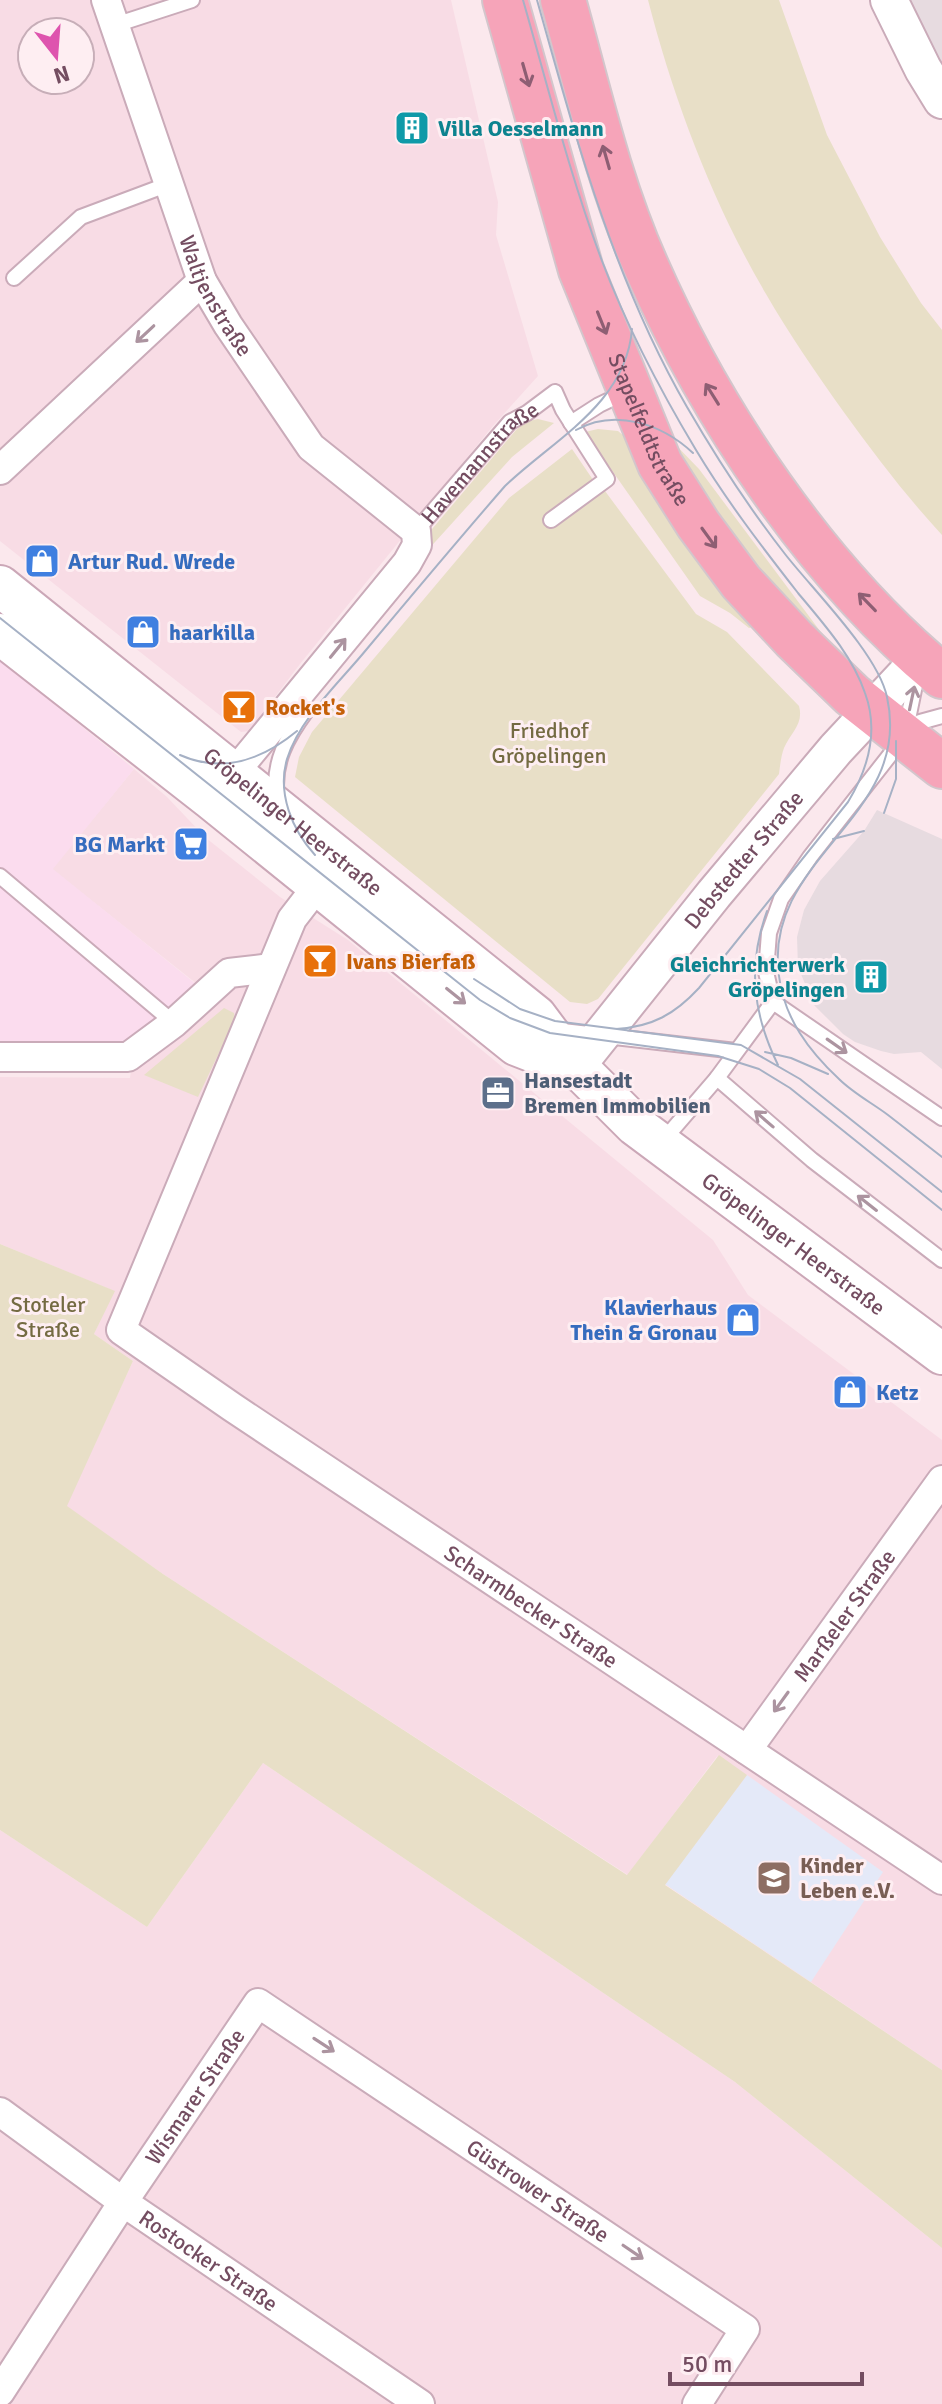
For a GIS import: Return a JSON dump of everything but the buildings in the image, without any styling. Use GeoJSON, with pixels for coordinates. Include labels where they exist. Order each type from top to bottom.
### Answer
{"type":"FeatureCollection","features":[{"type":"Feature","properties":{"kind":"main road","name":"Stapelfeldtstraße"},"geometry":{"type":"LineString","coordinates":[[505,0],[581,270],[660,464],[698,524],[741,582],[842,686],[942,766]]}},
{"type":"Feature","properties":{"kind":"main road"},"geometry":{"type":"LineString","coordinates":[[563,0],[611,173],[646,266],[705,383],[774,493],[843,578],[931,667]]}},
{"type":"Feature","properties":{"kind":"main road","name":"Gröpelinger Heerstraße"},"geometry":{"type":"LineString","coordinates":[[0,586],[536,1016],[575,1068],[635,1125],[942,1354]]}},
{"type":"Feature","properties":{"kind":"main road","name":"Gröpelinger Heerstraße"},"geometry":{"type":"LineString","coordinates":[[0,634],[319,884],[516,1045],[575,1068]]}},
{"type":"Feature","properties":{"kind":"street"},"geometry":{"type":"LineString","coordinates":[[889,0],[942,100]]}},
{"type":"Feature","properties":{"kind":"street","name":"Waltjenstraße"},"geometry":{"type":"LineString","coordinates":[[110,12],[202,281],[228,325],[311,447],[416,531]]}},
{"type":"Feature","properties":{"kind":"street"},"geometry":{"type":"LineString","coordinates":[[5,457],[202,281]]}},
{"type":"Feature","properties":{"kind":"street","name":"Havemannstraße"},"geometry":{"type":"LineString","coordinates":[[234,773],[407,563],[417,545],[416,531]]}},
{"type":"Feature","properties":{"kind":"street","name":"Debstedter Straße"},"geometry":{"type":"LineString","coordinates":[[575,1068],[714,894],[836,749],[888,723],[931,667]]}},
{"type":"Feature","properties":{"kind":"street"},"geometry":{"type":"LineString","coordinates":[[0,1057],[128,1057],[174,1023],[229,973],[271,968],[292,919],[319,884]]}},
{"type":"Feature","properties":{"kind":"street","name":"Scharmbecker Straße"},"geometry":{"type":"LineString","coordinates":[[271,968],[121,1330],[942,1880]]}},
{"type":"Feature","properties":{"kind":"street","name":"Marßeler Straße"},"geometry":{"type":"LineString","coordinates":[[747,1750],[942,1480]]}},
{"type":"Feature","properties":{"kind":"street","name":"Wismarer Straße"},"geometry":{"type":"LineString","coordinates":[[0,2392],[123,2202],[258,2003]]}},
{"type":"Feature","properties":{"kind":"street","name":"Güstrower Straße"},"geometry":{"type":"LineString","coordinates":[[258,2003],[745,2329],[697,2404]]}},
{"type":"Feature","properties":{"kind":"street","name":"Rostocker Straße"},"geometry":{"type":"LineString","coordinates":[[0,2112],[123,2202],[420,2404]]}},
{"type":"Feature","properties":{"kind":"lane"},"geometry":{"type":"LineString","coordinates":[[110,12],[192,0]]}},
{"type":"Feature","properties":{"kind":"lane"},"geometry":{"type":"LineString","coordinates":[[14,278],[81,217],[169,184]]}},
{"type":"Feature","properties":{"kind":"lane"},"geometry":{"type":"LineString","coordinates":[[551,520],[607,479],[571,423],[629,390]]}},
{"type":"Feature","properties":{"kind":"lane","name":"Havemannstraße"},"geometry":{"type":"LineString","coordinates":[[416,531],[510,422],[555,392],[571,423]]}},
{"type":"Feature","properties":{"kind":"lane"},"geometry":{"type":"LineString","coordinates":[[279,810],[277,771],[282,749],[307,710],[300,694]]}},
{"type":"Feature","properties":{"kind":"lane"},"geometry":{"type":"LineString","coordinates":[[942,716],[920,722],[888,723],[810,857],[781,899],[769,933],[766,972],[773,1002],[942,1118]]}},
{"type":"Feature","properties":{"kind":"lane"},"geometry":{"type":"LineString","coordinates":[[0,876],[174,1023]]}},
{"type":"Feature","properties":{"kind":"lane"},"geometry":{"type":"LineString","coordinates":[[366,903],[405,909]]}},
{"type":"Feature","properties":{"kind":"lane"},"geometry":{"type":"LineString","coordinates":[[660,1144],[717,1078],[773,1002]]}},
{"type":"Feature","properties":{"kind":"lane"},"geometry":{"type":"LineString","coordinates":[[546,1029],[736,1051]]}},
{"type":"Feature","properties":{"kind":"lane"},"geometry":{"type":"LineString","coordinates":[[717,1078],[812,1160],[942,1260]]}},
{"type":"Feature","properties":{"kind":"shaded area"},"geometry":{"type":"Polygon","coordinates":[[[0,0],[451,0],[498,202],[496,235],[538,376],[492,427],[249,731],[241,732],[0,541],[0,0]]]}},
{"type":"Feature","properties":{"kind":"shaded area"},"geometry":{"type":"Polygon","coordinates":[[[901,0],[942,0],[942,86],[901,0]]]}},
{"type":"Feature","properties":{"kind":"shaded area"},"geometry":{"type":"Polygon","coordinates":[[[0,660],[134,769],[53,869],[202,989],[134,1049],[0,1049],[0,660]]]}},
{"type":"Feature","properties":{"kind":"shaded area"},"geometry":{"type":"Polygon","coordinates":[[[134,769],[167,797],[206,838],[280,897],[348,940],[713,1240],[748,1295],[942,1440],[942,2070],[665,1884],[718,1755],[628,1875],[163,1574],[66,1506],[133,1361],[94,1334],[114,1291],[0,1244],[0,1077],[130,1078],[134,1049],[202,988],[52,869],[134,769]]]}},
{"type":"Feature","properties":{"kind":"shaded area"},"geometry":{"type":"Polygon","coordinates":[[[877,810],[942,839],[942,1069],[921,1052],[894,1054],[881,1051],[855,1042],[843,1034],[814,1005],[798,967],[797,937],[804,910],[820,881],[864,831],[877,810]]]}},
{"type":"Feature","properties":{"kind":"shaded area"},"geometry":{"type":"Polygon","coordinates":[[[263,1763],[735,2082],[942,2248],[942,2404],[0,2404],[0,1830],[147,1927],[263,1763]]]}},
{"type":"Feature","properties":{"kind":"shaded area","name":"Kinder Leben e.V."},"geometry":{"type":"Polygon","coordinates":[[[747,1775],[883,1872],[811,1982],[665,1884],[747,1775]]]}},
{"type":"Feature","properties":{"kind":"green space"},"geometry":{"type":"Polygon","coordinates":[[[648,0],[779,0],[827,135],[880,237],[921,303],[942,330],[942,535],[843,411],[784,324],[747,260],[697,151],[670,76],[648,0]]]}},
{"type":"Feature","properties":{"kind":"green space"},"geometry":{"type":"Polygon","coordinates":[[[538,419],[554,423],[512,457],[426,552],[427,535],[516,430],[525,422],[538,419]]]}},
{"type":"Feature","properties":{"kind":"green space"},"geometry":{"type":"Polygon","coordinates":[[[598,429],[618,431],[624,436],[697,559],[752,627],[700,596],[585,432],[598,429]]]}},
{"type":"Feature","properties":{"kind":"green space"},"geometry":{"type":"Polygon","coordinates":[[[671,440],[699,469],[832,647],[829,650],[739,546],[671,440]]]}},
{"type":"Feature","properties":{"kind":"green space","name":"Friedhof Gröpelingen"},"geometry":{"type":"Polygon","coordinates":[[[572,449],[602,493],[605,491],[696,614],[727,632],[799,706],[800,712],[798,723],[784,748],[779,774],[598,999],[587,1004],[570,1002],[295,777],[299,757],[312,732],[509,498],[572,449]]]}},
{"type":"Feature","properties":{"kind":"green space"},"geometry":{"type":"Polygon","coordinates":[[[224,1008],[234,1013],[235,1019],[198,1097],[144,1075],[224,1008]]]}},
{"type":"Feature","properties":{"kind":"green space","name":"Stoteler Straße"},"geometry":{"type":"Polygon","coordinates":[[[0,1244],[115,1291],[94,1334],[133,1361],[67,1506],[163,1574],[627,1875],[719,1755],[747,1775],[665,1885],[942,2070],[942,2248],[735,2082],[263,1763],[147,1927],[0,1830],[0,1244]]]}},
{"type":"Feature","properties":{"kind":"tram line"},"geometry":{"type":"LineString","coordinates":[[523,0],[580,197],[602,261],[633,334],[696,450],[720,487],[845,653],[865,693],[871,721],[866,763],[848,802],[699,988],[662,1018],[616,1029]]}},
{"type":"Feature","properties":{"kind":"tram line"},"geometry":{"type":"LineString","coordinates":[[537,0],[599,208],[638,310],[661,359],[721,463],[785,554],[858,642],[881,680],[887,697],[889,739],[879,775],[860,807],[792,899],[780,935],[779,976],[792,1020],[818,1057],[850,1089],[942,1157]]}},
{"type":"Feature","properties":{"kind":"tram line"},"geometry":{"type":"LineString","coordinates":[[315,855],[293,823],[285,798],[287,759],[301,729],[505,486],[585,418],[602,399],[617,379],[627,355],[632,329]]}},
{"type":"Feature","properties":{"kind":"tram line"},"geometry":{"type":"LineString","coordinates":[[576,430],[606,420],[638,422],[667,434],[693,453]]}},
{"type":"Feature","properties":{"kind":"tram line"},"geometry":{"type":"LineString","coordinates":[[0,618],[480,1000],[510,1018],[550,1033],[718,1056],[759,1069],[790,1088],[942,1210]]}},
{"type":"Feature","properties":{"kind":"tram line"},"geometry":{"type":"LineString","coordinates":[[180,755],[212,763],[242,761],[270,750],[297,731]]}},
{"type":"Feature","properties":{"kind":"tram line"},"geometry":{"type":"LineString","coordinates":[[884,813],[896,779],[896,741]]}},
{"type":"Feature","properties":{"kind":"tram line"},"geometry":{"type":"LineString","coordinates":[[833,839],[864,831]]}},
{"type":"Feature","properties":{"kind":"tram line"},"geometry":{"type":"LineString","coordinates":[[767,911],[757,951],[756,990],[763,1027],[778,1065]]}},
{"type":"Feature","properties":{"kind":"tram line"},"geometry":{"type":"LineString","coordinates":[[474,979],[520,1009],[555,1021],[741,1045],[800,1079],[942,1192]]}},
{"type":"Feature","properties":{"kind":"tram line"},"geometry":{"type":"LineString","coordinates":[[765,1052],[791,1058],[828,1074]]}},
{"type":"Feature","properties":{"kind":"place","name":"Villa Oesselmann"},"geometry":{"type":"Point","coordinates":[412,128]}},
{"type":"Feature","properties":{"kind":"place","name":"Artur Rud. Wrede"},"geometry":{"type":"Point","coordinates":[42,561]}},
{"type":"Feature","properties":{"kind":"place","name":"haarkilla"},"geometry":{"type":"Point","coordinates":[143,632]}},
{"type":"Feature","properties":{"kind":"place","name":"Rocket's"},"geometry":{"type":"Point","coordinates":[239,707]}},
{"type":"Feature","properties":{"kind":"place","name":"BG Markt"},"geometry":{"type":"Point","coordinates":[191,844]}},
{"type":"Feature","properties":{"kind":"place","name":"Ivans Bierfaß"},"geometry":{"type":"Point","coordinates":[320,961]}},
{"type":"Feature","properties":{"kind":"place","name":"Gleichrichterwerk Gröpelingen"},"geometry":{"type":"Point","coordinates":[871,977]}},
{"type":"Feature","properties":{"kind":"place","name":"Hansestadt Bremen Immobilien"},"geometry":{"type":"Point","coordinates":[498,1093]}},
{"type":"Feature","properties":{"kind":"place","name":"Klavierhaus Thein & Gronau"},"geometry":{"type":"Point","coordinates":[743,1320]}},
{"type":"Feature","properties":{"kind":"place","name":"Ketz"},"geometry":{"type":"Point","coordinates":[850,1392]}},
{"type":"Feature","properties":{"kind":"place","name":"Kinder Leben e.V."},"geometry":{"type":"Point","coordinates":[774,1878]}}]}
